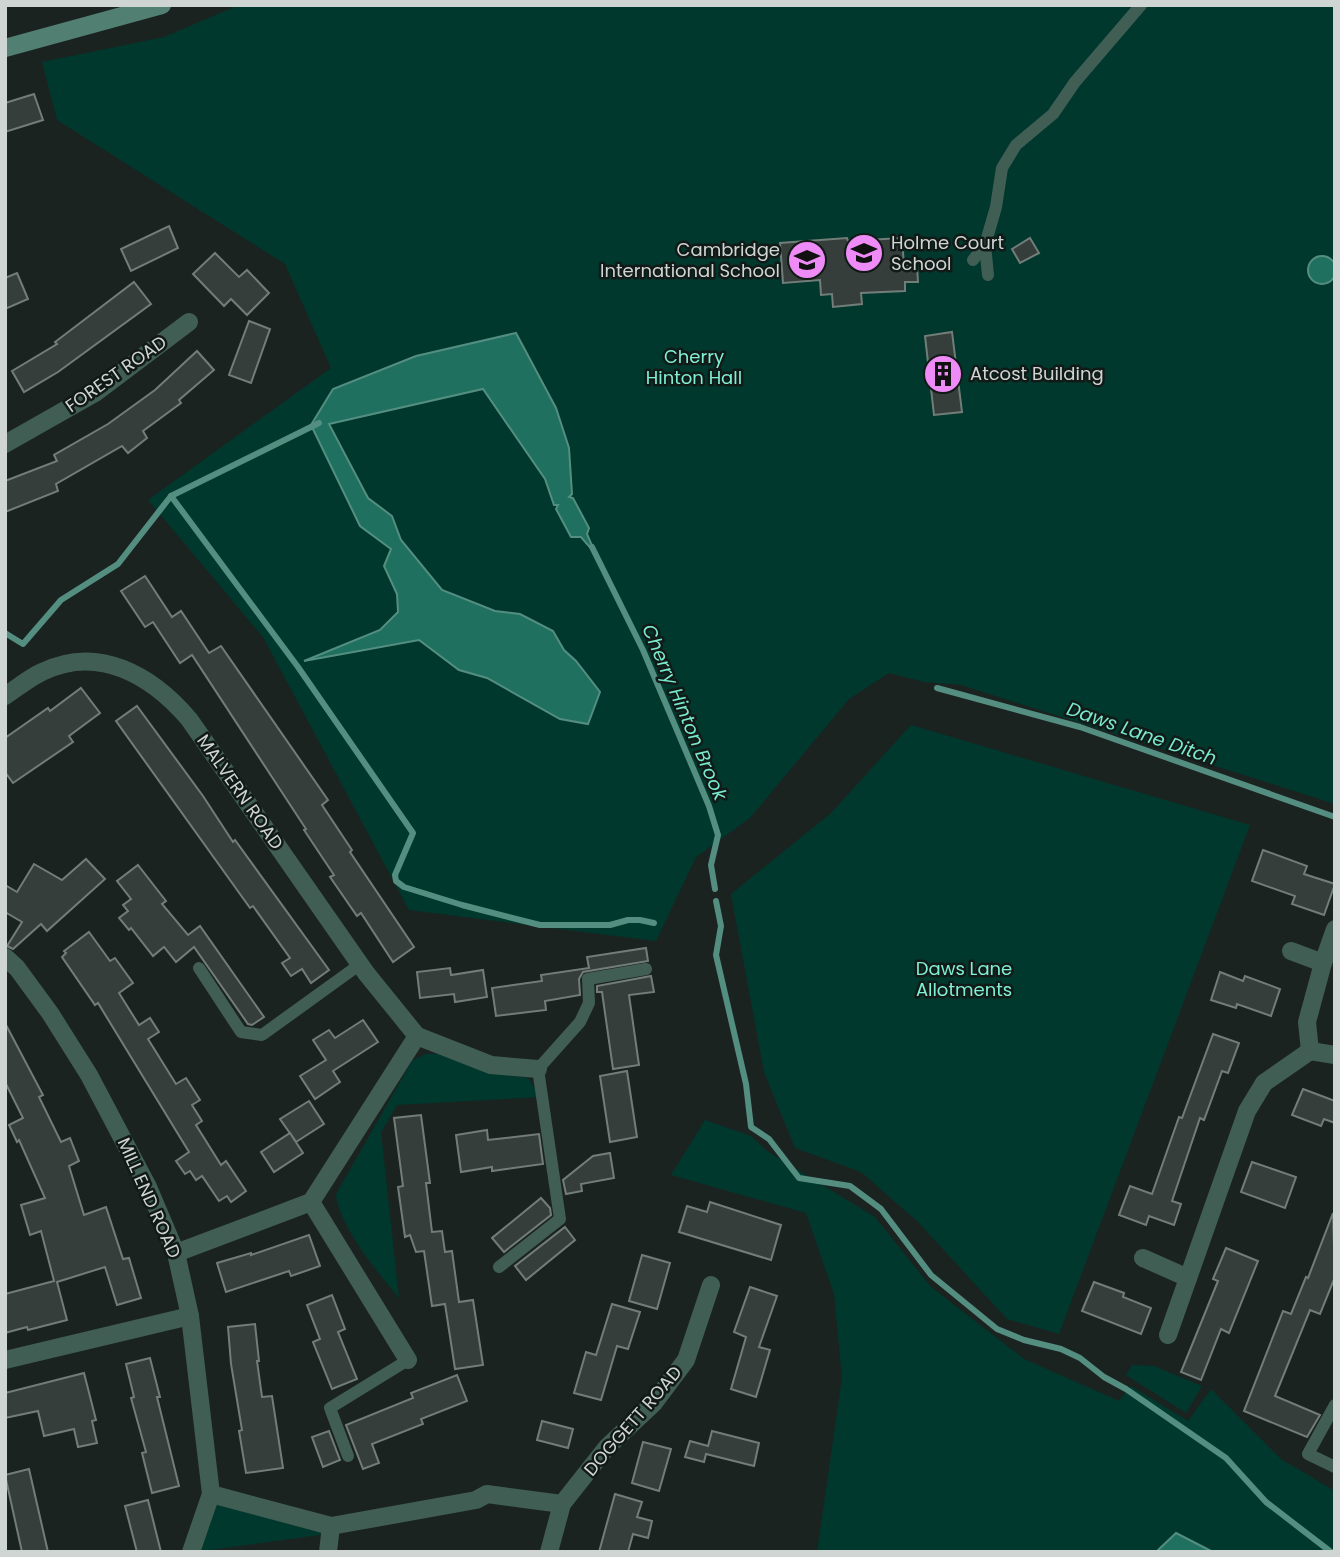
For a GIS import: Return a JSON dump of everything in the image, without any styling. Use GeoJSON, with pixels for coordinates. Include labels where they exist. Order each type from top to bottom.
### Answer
{"type":"FeatureCollection","features":[{"type":"Feature","properties":{"kind":"street"},"geometry":{"type":"LineString","coordinates":[[6,47],[162,5]]}},
{"type":"Feature","properties":{"kind":"street","name":"FOREST ROAD"},"geometry":{"type":"LineString","coordinates":[[7,439],[94,393],[189,322]]}},
{"type":"Feature","properties":{"kind":"street","name":"MALVERN ROAD"},"geometry":{"type":"LineString","coordinates":[[5,696],[41,672],[60,665],[86,661],[109,663],[134,672],[152,684],[174,701],[189,719],[359,965],[417,1036],[491,1065],[538,1069]]}},
{"type":"Feature","properties":{"kind":"street"},"geometry":{"type":"LineString","coordinates":[[1310,1051],[1307,1021],[1322,963],[1335,929]]}},
{"type":"Feature","properties":{"kind":"street"},"geometry":{"type":"LineString","coordinates":[[1292,951],[1322,963]]}},
{"type":"Feature","properties":{"kind":"street","name":"MILL END ROAD"},"geometry":{"type":"LineString","coordinates":[[5,957],[17,968],[50,1013],[89,1075],[148,1187],[176,1252],[190,1316],[211,1494],[191,1552]]}},
{"type":"Feature","properties":{"kind":"street"},"geometry":{"type":"LineString","coordinates":[[176,1252],[311,1202],[417,1036]]}},
{"type":"Feature","properties":{"kind":"street"},"geometry":{"type":"LineString","coordinates":[[1168,1335],[1247,1111],[1264,1083],[1310,1051],[1335,1055]]}},
{"type":"Feature","properties":{"kind":"street"},"geometry":{"type":"LineString","coordinates":[[311,1202],[408,1360]]}},
{"type":"Feature","properties":{"kind":"street"},"geometry":{"type":"LineString","coordinates":[[1143,1258],[1188,1278]]}},
{"type":"Feature","properties":{"kind":"street","name":"DOGGETT ROAD"},"geometry":{"type":"LineString","coordinates":[[549,1552],[562,1504],[607,1447],[653,1404],[686,1360],[710,1285]]}},
{"type":"Feature","properties":{"kind":"street"},"geometry":{"type":"LineString","coordinates":[[5,1360],[190,1316]]}},
{"type":"Feature","properties":{"kind":"street"},"geometry":{"type":"LineString","coordinates":[[211,1494],[331,1526],[476,1500],[487,1494],[562,1504]]}},
{"type":"Feature","properties":{"kind":"street"},"geometry":{"type":"LineString","coordinates":[[328,1552],[331,1526]]}},
{"type":"Feature","properties":{"kind":"lane"},"geometry":{"type":"LineString","coordinates":[[988,275],[985,245],[996,207],[1002,168],[1016,145],[1053,114],[1075,82],[1142,5]]}},
{"type":"Feature","properties":{"kind":"lane"},"geometry":{"type":"LineString","coordinates":[[973,260],[985,245]]}},
{"type":"Feature","properties":{"kind":"lane"},"geometry":{"type":"LineString","coordinates":[[199,968],[241,1032],[262,1035],[359,965]]}},
{"type":"Feature","properties":{"kind":"lane"},"geometry":{"type":"LineString","coordinates":[[499,1267],[559,1219],[538,1069],[580,1022],[589,1003],[588,979],[646,969]]}},
{"type":"Feature","properties":{"kind":"lane"},"geometry":{"type":"LineString","coordinates":[[348,1455],[330,1408],[408,1360]]}},
{"type":"Feature","properties":{"kind":"lane"},"geometry":{"type":"LineString","coordinates":[[1335,1405],[1308,1454],[1335,1466]]}},
{"type":"Feature","properties":{"kind":"green space","name":"Cherry Hinton Hall"},"geometry":{"type":"Polygon","coordinates":[[[239,5],[1335,5],[1335,804],[961,685],[924,682],[889,673],[849,699],[750,818],[696,857],[656,941],[409,910],[263,637],[148,500],[331,368],[285,264],[57,120],[42,62],[164,37],[239,5]]]}},
{"type":"Feature","properties":{"kind":"green space","name":"Daws Lane Allotments"},"geometry":{"type":"Polygon","coordinates":[[[911,725],[1250,825],[1059,1334],[1007,1319],[918,1222],[861,1172],[795,1148],[764,1072],[731,894],[831,813],[911,725]]]}},
{"type":"Feature","properties":{"kind":"green space"},"geometry":{"type":"Polygon","coordinates":[[[425,1054],[440,1054],[484,1071],[528,1078],[541,1097],[397,1105],[381,1132],[399,1298],[352,1234],[338,1206],[336,1194],[412,1061],[425,1054]]]}},
{"type":"Feature","properties":{"kind":"green space"},"geometry":{"type":"Polygon","coordinates":[[[705,1120],[751,1136],[767,1151],[875,1217],[931,1287],[1024,1359],[1119,1401],[1131,1386],[1188,1421],[1211,1389],[1281,1459],[1335,1491],[1335,1552],[1213,1552],[1176,1533],[1156,1552],[817,1552],[842,1378],[834,1294],[806,1213],[671,1175],[705,1120]]]}},
{"type":"Feature","properties":{"kind":"green space"},"geometry":{"type":"Polygon","coordinates":[[[1132,1365],[1154,1366],[1202,1386],[1186,1413],[1126,1375],[1132,1365]]]}},
{"type":"Feature","properties":{"kind":"green space"},"geometry":{"type":"Polygon","coordinates":[[[214,1501],[327,1529],[327,1534],[196,1552],[214,1501]]]}},
{"type":"Feature","properties":{"kind":"shaded area"},"geometry":{"type":"Polygon","coordinates":[[[1322,256],[1332,260],[1336,270],[1332,280],[1322,284],[1312,280],[1308,270],[1312,260],[1322,256]]]}},
{"type":"Feature","properties":{"kind":"shaded area"},"geometry":{"type":"Polygon","coordinates":[[[516,333],[556,408],[569,448],[572,494],[569,497],[573,498],[589,528],[587,534],[595,553],[581,537],[571,537],[556,509],[558,505],[554,505],[545,479],[483,389],[329,424],[368,498],[392,516],[401,540],[442,590],[495,611],[520,614],[553,631],[564,650],[600,692],[588,724],[560,719],[487,678],[459,670],[419,640],[304,661],[380,630],[398,612],[397,594],[384,566],[391,549],[360,526],[311,425],[333,389],[416,356],[516,333]]]}},
{"type":"Feature","properties":{"kind":"shaded area"},"geometry":{"type":"Polygon","coordinates":[[[1176,1533],[1213,1552],[1156,1552],[1176,1533]]]}},
{"type":"Feature","properties":{"kind":"building"},"geometry":{"type":"Polygon","coordinates":[[[34,94],[43,120],[5,132],[5,103],[34,94]]]}},
{"type":"Feature","properties":{"kind":"building"},"geometry":{"type":"Polygon","coordinates":[[[169,226],[178,248],[131,271],[121,249],[169,226]]]}},
{"type":"Feature","properties":{"kind":"building"},"geometry":{"type":"Polygon","coordinates":[[[847,238],[848,241],[902,238],[904,266],[917,266],[918,282],[905,282],[905,291],[861,293],[862,304],[833,307],[832,294],[821,295],[820,280],[783,283],[780,243],[847,238]]]}},
{"type":"Feature","properties":{"kind":"building"},"geometry":{"type":"Polygon","coordinates":[[[1030,238],[1039,253],[1020,263],[1012,249],[1030,238]]]}},
{"type":"Feature","properties":{"kind":"building"},"geometry":{"type":"Polygon","coordinates":[[[215,253],[239,277],[247,270],[269,293],[247,315],[231,299],[224,306],[193,274],[215,253]]]}},
{"type":"Feature","properties":{"kind":"building"},"geometry":{"type":"Polygon","coordinates":[[[17,273],[28,299],[5,309],[5,278],[17,273]]]}},
{"type":"Feature","properties":{"kind":"building"},"geometry":{"type":"Polygon","coordinates":[[[134,282],[151,304],[58,372],[24,392],[12,371],[57,344],[55,342],[134,282]]]}},
{"type":"Feature","properties":{"kind":"building"},"geometry":{"type":"Polygon","coordinates":[[[249,321],[270,329],[251,383],[229,375],[249,321]]]}},
{"type":"Feature","properties":{"kind":"building","name":"Atcost Building"},"geometry":{"type":"Polygon","coordinates":[[[952,332],[962,412],[934,415],[925,336],[952,332]]]}},
{"type":"Feature","properties":{"kind":"building"},"geometry":{"type":"Polygon","coordinates":[[[197,351],[214,370],[179,400],[181,403],[143,431],[147,438],[128,453],[122,446],[56,484],[58,491],[5,512],[5,481],[57,461],[54,455],[108,424],[155,390],[197,351]]]}},
{"type":"Feature","properties":{"kind":"building"},"geometry":{"type":"Polygon","coordinates":[[[145,576],[172,617],[181,611],[209,653],[221,646],[328,800],[322,805],[414,947],[393,962],[361,913],[357,916],[330,877],[334,875],[304,830],[306,829],[192,655],[180,663],[153,622],[145,627],[121,591],[145,576]]]}},
{"type":"Feature","properties":{"kind":"building"},"geometry":{"type":"Polygon","coordinates":[[[81,688],[100,713],[69,736],[73,742],[13,783],[5,772],[5,738],[48,708],[50,711],[81,688]]]}},
{"type":"Feature","properties":{"kind":"building"},"geometry":{"type":"Polygon","coordinates":[[[137,706],[233,842],[235,840],[329,970],[311,983],[302,969],[291,976],[282,963],[290,958],[253,906],[250,908],[116,721],[137,706]]]}},
{"type":"Feature","properties":{"kind":"building"},"geometry":{"type":"Polygon","coordinates":[[[1263,850],[1307,866],[1304,874],[1335,884],[1324,915],[1292,904],[1295,896],[1252,881],[1263,850]]]}},
{"type":"Feature","properties":{"kind":"building"},"geometry":{"type":"Polygon","coordinates":[[[86,859],[105,879],[47,931],[41,924],[13,949],[7,946],[22,922],[5,912],[5,885],[17,892],[34,864],[62,880],[86,859]]]}},
{"type":"Feature","properties":{"kind":"building"},"geometry":{"type":"Polygon","coordinates":[[[138,865],[166,901],[162,904],[188,935],[200,926],[264,1017],[252,1025],[248,1024],[194,947],[176,962],[164,947],[153,956],[131,928],[129,930],[119,918],[128,911],[123,905],[131,899],[117,881],[138,865]]]}},
{"type":"Feature","properties":{"kind":"building"},"geometry":{"type":"Polygon","coordinates":[[[89,932],[110,961],[115,958],[133,983],[119,993],[139,1025],[150,1018],[159,1032],[148,1039],[176,1084],[186,1078],[200,1100],[192,1105],[202,1121],[196,1125],[221,1165],[226,1161],[246,1191],[231,1202],[227,1196],[219,1201],[202,1176],[196,1180],[190,1171],[185,1174],[176,1161],[189,1152],[98,1003],[95,1005],[62,957],[66,953],[64,951],[89,932]]]}},
{"type":"Feature","properties":{"kind":"building"},"geometry":{"type":"Polygon","coordinates":[[[646,948],[648,961],[583,972],[579,979],[580,995],[545,1001],[546,1010],[496,1016],[492,988],[542,981],[541,975],[589,968],[587,957],[646,948]]]}},
{"type":"Feature","properties":{"kind":"building"},"geometry":{"type":"Polygon","coordinates":[[[450,968],[451,975],[483,970],[487,997],[455,1002],[454,994],[420,998],[417,972],[450,968]]]}},
{"type":"Feature","properties":{"kind":"building"},"geometry":{"type":"Polygon","coordinates":[[[1220,972],[1243,981],[1245,976],[1280,989],[1271,1016],[1237,1004],[1236,1008],[1211,1000],[1220,972]]]}},
{"type":"Feature","properties":{"kind":"building"},"geometry":{"type":"Polygon","coordinates":[[[651,976],[654,992],[629,995],[639,1065],[613,1069],[602,992],[597,992],[597,986],[651,976]]]}},
{"type":"Feature","properties":{"kind":"building"},"geometry":{"type":"Polygon","coordinates":[[[363,1020],[378,1042],[333,1071],[340,1082],[315,1099],[300,1076],[326,1060],[313,1040],[329,1030],[335,1038],[363,1020]]]}},
{"type":"Feature","properties":{"kind":"building"},"geometry":{"type":"Polygon","coordinates":[[[5,1023],[43,1095],[39,1097],[61,1142],[70,1138],[79,1161],[69,1166],[84,1215],[106,1207],[123,1259],[129,1258],[141,1298],[117,1305],[105,1267],[57,1282],[67,1320],[5,1333],[5,1294],[54,1281],[41,1231],[30,1235],[21,1205],[45,1198],[19,1140],[17,1142],[9,1125],[23,1118],[5,1082],[5,1023]]]}},
{"type":"Feature","properties":{"kind":"building"},"geometry":{"type":"Polygon","coordinates":[[[1213,1034],[1239,1043],[1228,1073],[1222,1071],[1204,1120],[1200,1118],[1172,1201],[1181,1204],[1174,1225],[1149,1216],[1146,1225],[1119,1215],[1130,1186],[1152,1194],[1179,1117],[1182,1118],[1213,1034]]]}},
{"type":"Feature","properties":{"kind":"building"},"geometry":{"type":"Polygon","coordinates":[[[627,1071],[637,1137],[610,1142],[600,1076],[627,1071]]]}},
{"type":"Feature","properties":{"kind":"building"},"geometry":{"type":"Polygon","coordinates":[[[1303,1089],[1335,1101],[1335,1123],[1324,1119],[1321,1126],[1292,1115],[1303,1089]]]}},
{"type":"Feature","properties":{"kind":"building"},"geometry":{"type":"Polygon","coordinates":[[[309,1101],[324,1124],[296,1142],[280,1119],[309,1101]]]}},
{"type":"Feature","properties":{"kind":"building"},"geometry":{"type":"Polygon","coordinates":[[[421,1115],[430,1183],[426,1183],[432,1232],[442,1231],[445,1252],[452,1251],[459,1302],[473,1300],[483,1365],[455,1369],[445,1304],[432,1306],[424,1251],[416,1252],[410,1235],[405,1237],[398,1187],[403,1186],[394,1118],[421,1115]]]}},
{"type":"Feature","properties":{"kind":"building"},"geometry":{"type":"Polygon","coordinates":[[[487,1130],[488,1140],[539,1134],[543,1164],[461,1172],[456,1135],[487,1130]]]}},
{"type":"Feature","properties":{"kind":"building"},"geometry":{"type":"Polygon","coordinates":[[[290,1133],[303,1153],[274,1172],[261,1152],[290,1133]]]}},
{"type":"Feature","properties":{"kind":"building"},"geometry":{"type":"Polygon","coordinates":[[[610,1153],[614,1178],[581,1184],[582,1191],[566,1194],[563,1180],[593,1156],[610,1153]]]}},
{"type":"Feature","properties":{"kind":"building"},"geometry":{"type":"Polygon","coordinates":[[[1252,1162],[1296,1177],[1285,1208],[1241,1192],[1252,1162]]]}},
{"type":"Feature","properties":{"kind":"building"},"geometry":{"type":"Polygon","coordinates":[[[541,1198],[550,1208],[551,1215],[504,1252],[492,1238],[541,1198]]]}},
{"type":"Feature","properties":{"kind":"building"},"geometry":{"type":"Polygon","coordinates":[[[710,1202],[781,1225],[771,1260],[679,1232],[687,1206],[707,1212],[710,1202]]]}},
{"type":"Feature","properties":{"kind":"building"},"geometry":{"type":"Polygon","coordinates":[[[1333,1213],[1335,1277],[1320,1314],[1310,1310],[1275,1396],[1320,1415],[1307,1437],[1244,1411],[1283,1311],[1291,1314],[1333,1213]]]}},
{"type":"Feature","properties":{"kind":"building"},"geometry":{"type":"Polygon","coordinates":[[[565,1227],[575,1240],[526,1280],[515,1266],[565,1227]]]}},
{"type":"Feature","properties":{"kind":"building"},"geometry":{"type":"Polygon","coordinates":[[[309,1235],[320,1266],[291,1276],[289,1271],[226,1292],[217,1263],[251,1255],[309,1235]]]}},
{"type":"Feature","properties":{"kind":"building"},"geometry":{"type":"Polygon","coordinates":[[[1226,1248],[1258,1261],[1229,1333],[1221,1329],[1201,1380],[1181,1372],[1218,1281],[1213,1279],[1226,1248]]]}},
{"type":"Feature","properties":{"kind":"building"},"geometry":{"type":"Polygon","coordinates":[[[642,1255],[670,1263],[657,1309],[629,1301],[642,1255]]]}},
{"type":"Feature","properties":{"kind":"building"},"geometry":{"type":"Polygon","coordinates":[[[1094,1282],[1124,1293],[1123,1297],[1151,1308],[1141,1334],[1082,1311],[1094,1282]]]}},
{"type":"Feature","properties":{"kind":"building"},"geometry":{"type":"Polygon","coordinates":[[[750,1287],[777,1296],[759,1347],[770,1350],[756,1397],[731,1389],[746,1337],[734,1332],[750,1287]]]}},
{"type":"Feature","properties":{"kind":"building"},"geometry":{"type":"Polygon","coordinates":[[[332,1295],[345,1329],[338,1332],[357,1379],[332,1389],[313,1342],[320,1339],[307,1305],[332,1295]]]}},
{"type":"Feature","properties":{"kind":"building"},"geometry":{"type":"Polygon","coordinates":[[[612,1304],[640,1312],[628,1349],[617,1346],[601,1400],[574,1393],[586,1352],[596,1355],[612,1304]]]}},
{"type":"Feature","properties":{"kind":"building"},"geometry":{"type":"Polygon","coordinates":[[[255,1324],[262,1397],[272,1396],[283,1468],[246,1473],[228,1327],[255,1324]]]}},
{"type":"Feature","properties":{"kind":"building"},"geometry":{"type":"Polygon","coordinates":[[[150,1358],[179,1486],[152,1493],[142,1453],[146,1452],[131,1398],[134,1397],[126,1364],[150,1358]]]}},
{"type":"Feature","properties":{"kind":"building"},"geometry":{"type":"Polygon","coordinates":[[[84,1373],[96,1420],[92,1421],[97,1443],[78,1447],[74,1429],[44,1436],[38,1411],[5,1418],[5,1393],[84,1373]]]}},
{"type":"Feature","properties":{"kind":"building"},"geometry":{"type":"Polygon","coordinates":[[[457,1375],[467,1401],[421,1419],[423,1424],[372,1444],[379,1463],[363,1469],[346,1425],[413,1398],[411,1393],[457,1375]]]}},
{"type":"Feature","properties":{"kind":"building"},"geometry":{"type":"Polygon","coordinates":[[[542,1421],[573,1429],[568,1448],[537,1440],[542,1421]]]}},
{"type":"Feature","properties":{"kind":"building"},"geometry":{"type":"Polygon","coordinates":[[[329,1431],[340,1460],[323,1467],[312,1437],[329,1431]]]}},
{"type":"Feature","properties":{"kind":"building"},"geometry":{"type":"Polygon","coordinates":[[[712,1431],[759,1443],[754,1466],[706,1454],[704,1462],[685,1457],[690,1441],[708,1446],[712,1431]]]}},
{"type":"Feature","properties":{"kind":"building"},"geometry":{"type":"Polygon","coordinates":[[[643,1442],[671,1449],[659,1491],[632,1483],[643,1442]]]}},
{"type":"Feature","properties":{"kind":"building"},"geometry":{"type":"Polygon","coordinates":[[[29,1469],[48,1552],[22,1552],[5,1475],[29,1469]]]}},
{"type":"Feature","properties":{"kind":"building"},"geometry":{"type":"Polygon","coordinates":[[[615,1494],[642,1502],[637,1517],[652,1521],[648,1538],[633,1534],[628,1552],[599,1552],[615,1494]]]}},
{"type":"Feature","properties":{"kind":"building"},"geometry":{"type":"Polygon","coordinates":[[[148,1500],[161,1552],[137,1552],[125,1506],[148,1500]]]}},
{"type":"Feature","properties":{"kind":"waterway"},"geometry":{"type":"LineString","coordinates":[[5,633],[23,644],[61,600],[118,564],[171,496],[319,423]]}},
{"type":"Feature","properties":{"kind":"waterway"},"geometry":{"type":"LineString","coordinates":[[171,496],[298,667],[413,833],[395,875],[396,881],[404,887],[462,905],[540,925],[610,925],[628,920],[654,923]]}},
{"type":"Feature","properties":{"kind":"waterway","name":"Cherry Hinton Brook"},"geometry":{"type":"LineString","coordinates":[[592,547],[643,650],[709,806],[718,835],[711,865],[715,889]]}},
{"type":"Feature","properties":{"kind":"waterway","name":"Daws Lane Ditch"},"geometry":{"type":"LineString","coordinates":[[937,688],[1080,727],[1335,817]]}},
{"type":"Feature","properties":{"kind":"waterway","name":"Cherry Hinton Brook"},"geometry":{"type":"LineString","coordinates":[[716,901],[721,926],[716,955],[746,1084],[751,1127],[769,1139],[799,1178],[850,1186],[881,1209],[931,1275],[997,1329],[1024,1340],[1061,1349],[1080,1358],[1104,1377],[1126,1389],[1226,1458],[1266,1502],[1331,1552]]}},
{"type":"Feature","properties":{"kind":"place","name":"Holme Court School"},"geometry":{"type":"Point","coordinates":[864,253]}},
{"type":"Feature","properties":{"kind":"place","name":"Cambridge International School"},"geometry":{"type":"Point","coordinates":[807,260]}},
{"type":"Feature","properties":{"kind":"place","name":"Atcost Building"},"geometry":{"type":"Point","coordinates":[943,374]}}]}
